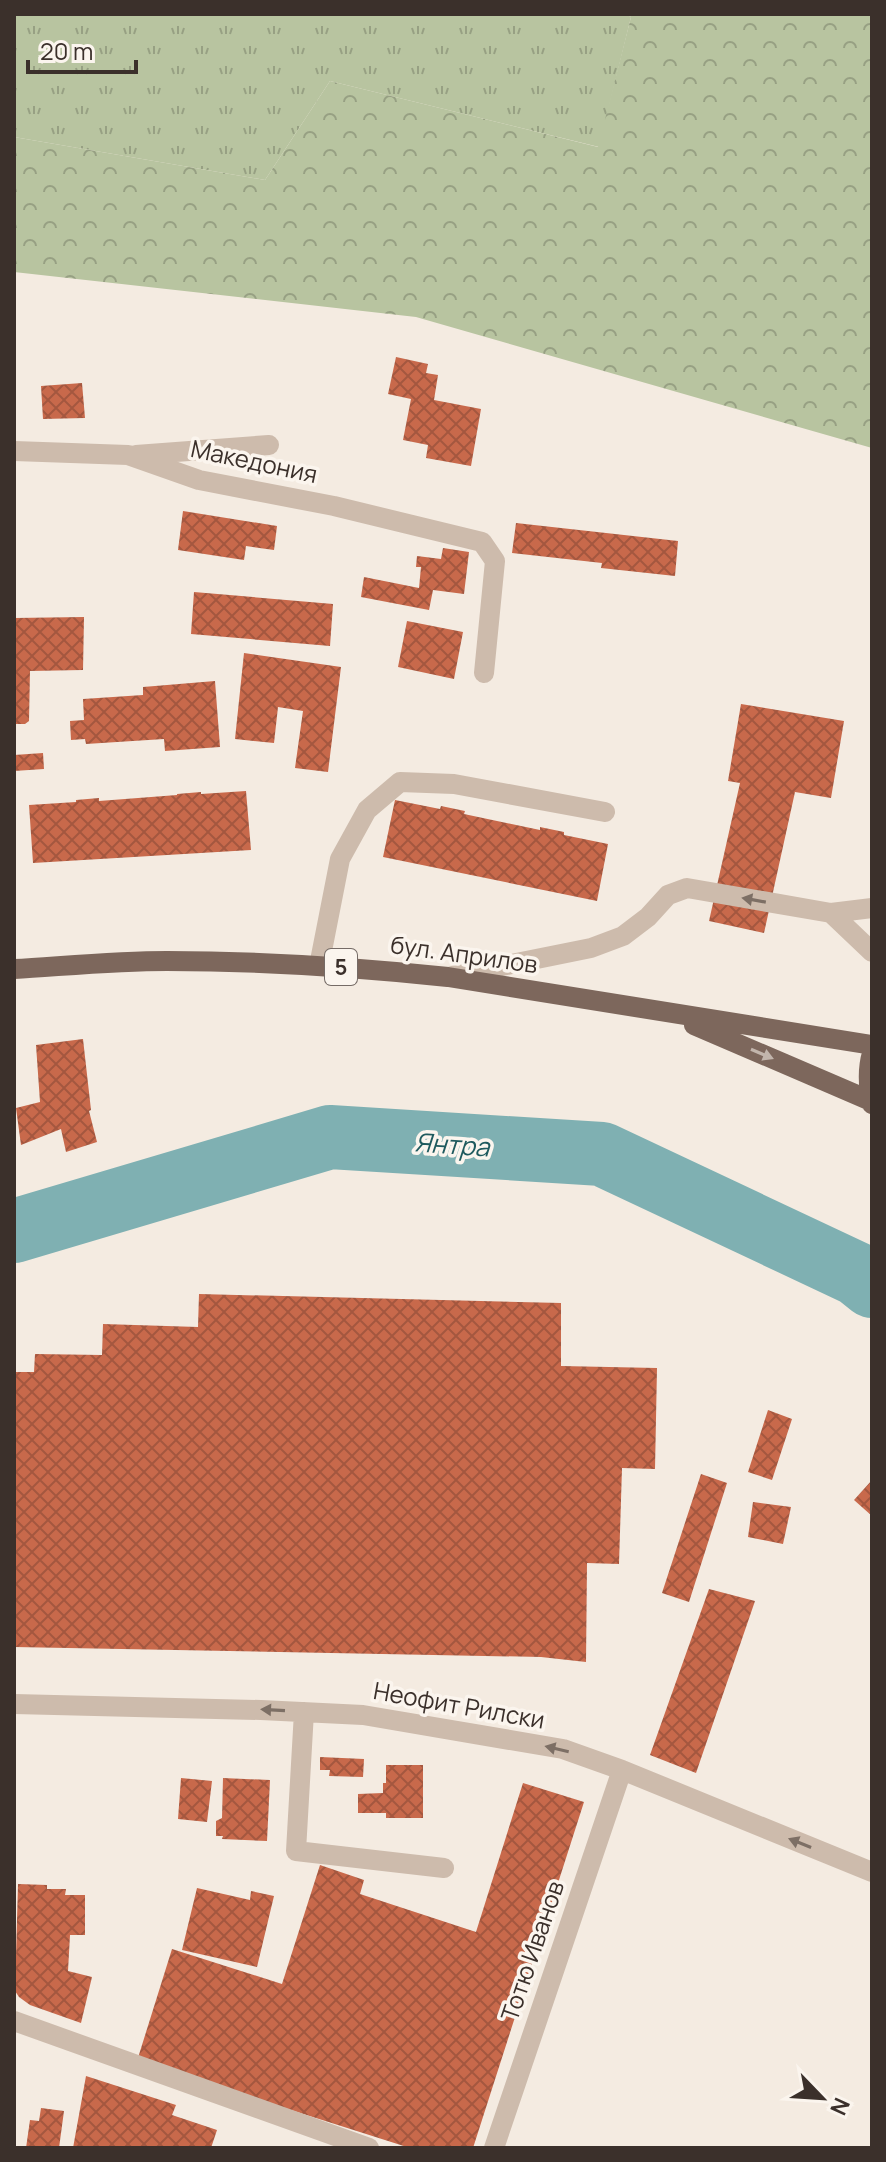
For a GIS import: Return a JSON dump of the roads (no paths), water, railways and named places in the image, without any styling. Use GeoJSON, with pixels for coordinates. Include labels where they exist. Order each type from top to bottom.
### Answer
{"type":"FeatureCollection","features":[{"type":"Feature","properties":{"kind":"main road","name":"бул. Априлов"},"geometry":{"type":"LineString","coordinates":[[14,969],[164,961],[249,962],[448,977],[872,1045]]}},
{"type":"Feature","properties":{"kind":"main road","name":"бул. Априлов"},"geometry":{"type":"LineString","coordinates":[[665,1012],[872,1102]]}},
{"type":"Feature","properties":{"kind":"main road","name":"5"},"geometry":{"type":"LineString","coordinates":[[872,1053],[868,1073],[872,1102]]}},
{"type":"Feature","properties":{"kind":"street"},"geometry":{"type":"LineString","coordinates":[[128,455],[269,445]]}},
{"type":"Feature","properties":{"kind":"street","name":"Македония"},"geometry":{"type":"LineString","coordinates":[[14,451],[128,455],[199,480],[334,506],[482,542],[495,561],[484,673]]}},
{"type":"Feature","properties":{"kind":"street"},"geometry":{"type":"LineString","coordinates":[[319,966],[340,859],[367,810],[400,782],[454,784],[605,812]]}},
{"type":"Feature","properties":{"kind":"street"},"geometry":{"type":"LineString","coordinates":[[448,977],[591,948],[623,936],[648,917],[668,895],[687,888],[831,913],[872,908]]}},
{"type":"Feature","properties":{"kind":"street"},"geometry":{"type":"LineString","coordinates":[[831,913],[872,952]]}},
{"type":"Feature","properties":{"kind":"street","name":"Неофит Рилски"},"geometry":{"type":"LineString","coordinates":[[14,1704],[363,1715],[563,1749],[872,1872]]}},
{"type":"Feature","properties":{"kind":"street"},"geometry":{"type":"LineString","coordinates":[[304,1712],[296,1851],[444,1868]]}},
{"type":"Feature","properties":{"kind":"street","name":"Тотю Иванов"},"geometry":{"type":"LineString","coordinates":[[494,2148],[622,1770]]}},
{"type":"Feature","properties":{"kind":"street"},"geometry":{"type":"LineString","coordinates":[[14,2021],[369,2148]]}},
{"type":"Feature","properties":{"kind":"waterway","name":"Янтра"},"geometry":{"type":"LineString","coordinates":[[14,1231],[330,1137],[602,1154],[857,1274],[872,1286]]}}]}
